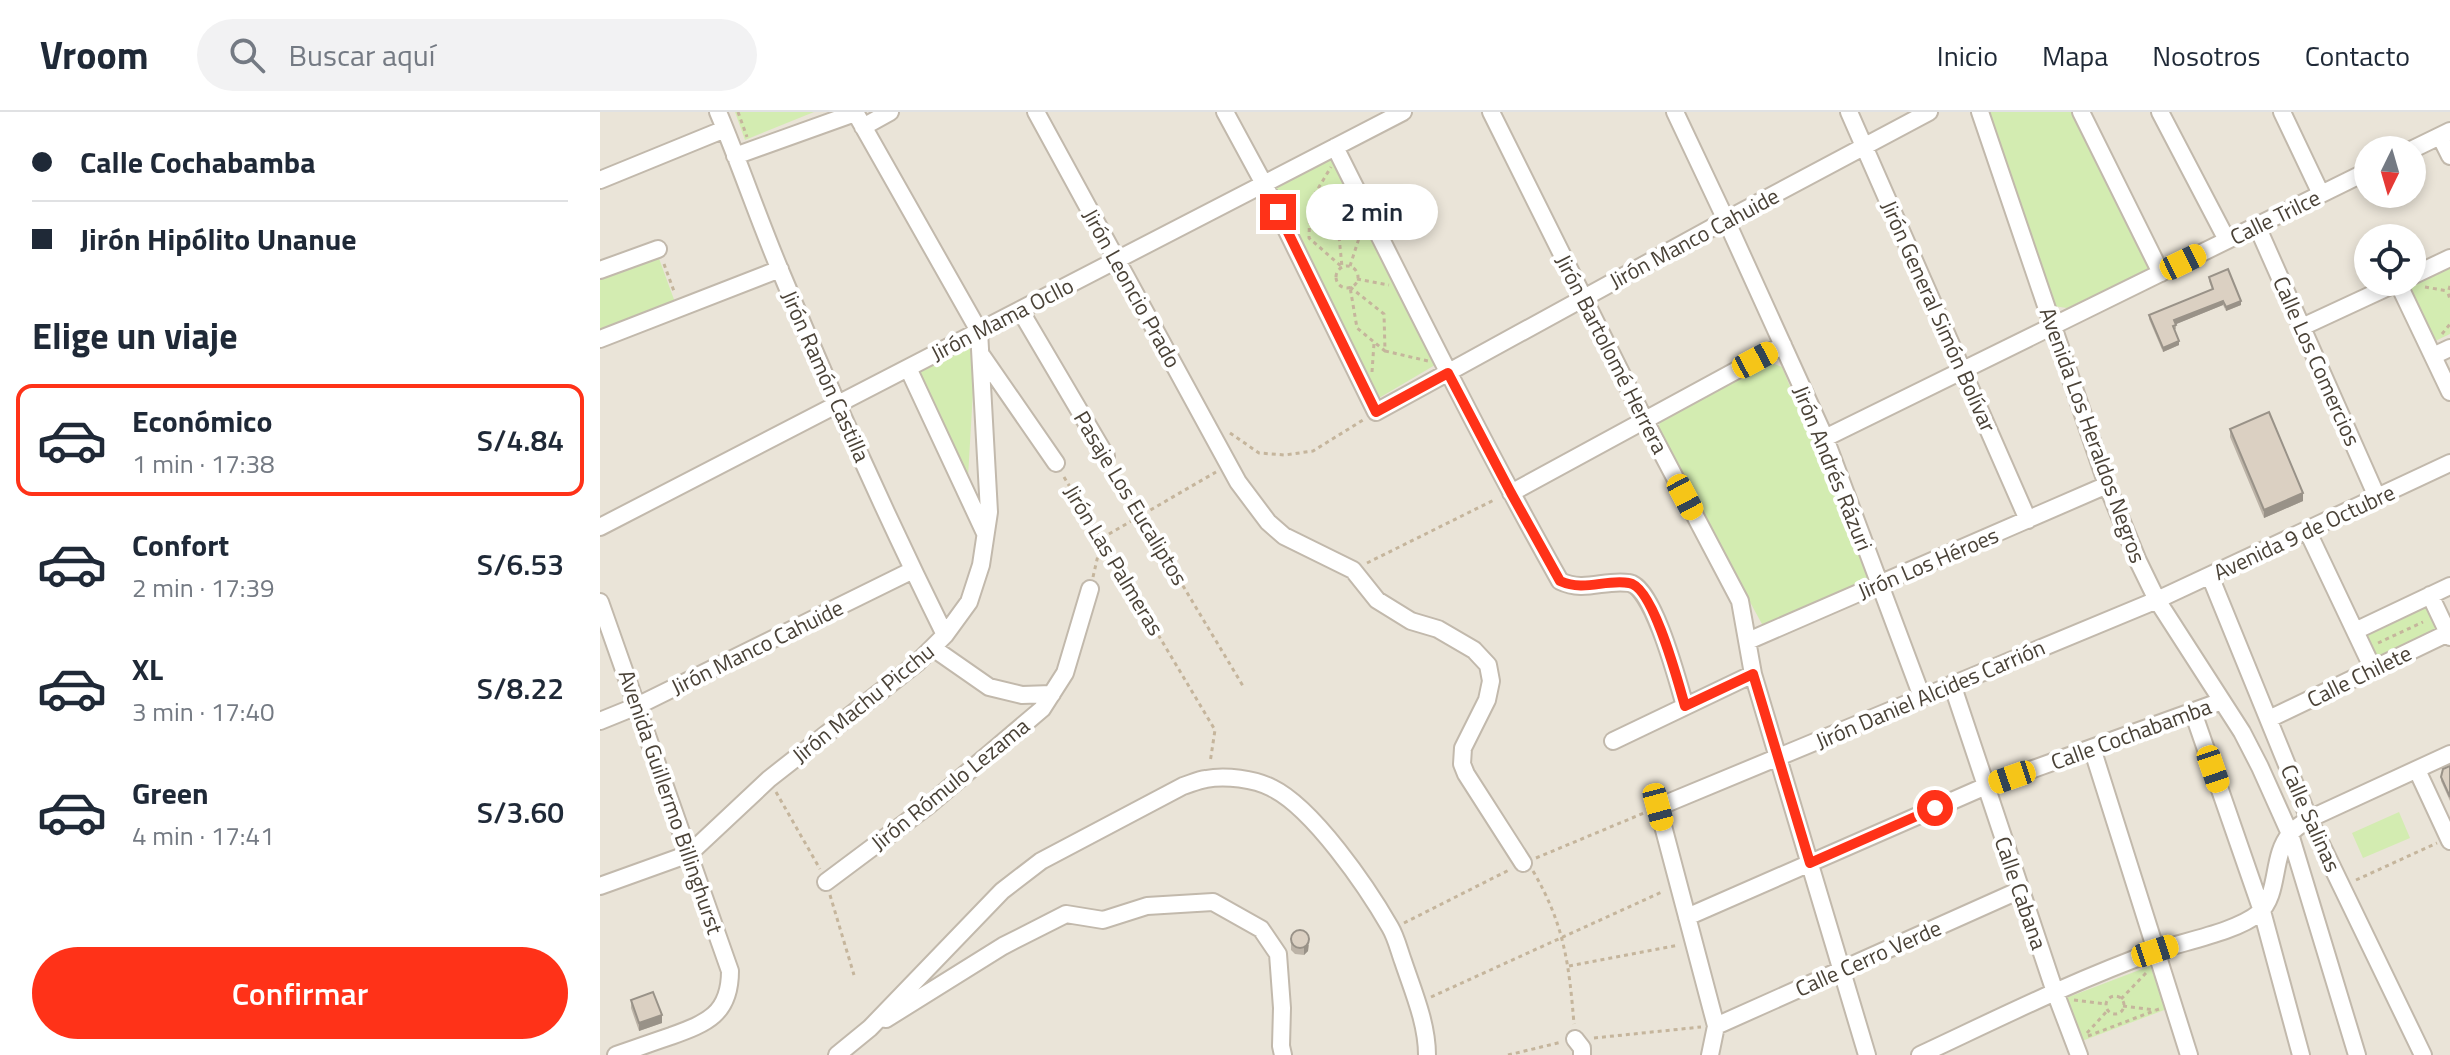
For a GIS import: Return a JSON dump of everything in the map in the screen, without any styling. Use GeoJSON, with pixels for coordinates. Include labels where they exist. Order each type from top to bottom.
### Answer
{"type":"FeatureCollection","features":[{"type":"Feature","properties":{"kind":"street","name":"Jirón Ramón Castilla"},"geometry":{"type":"LineString","coordinates":[[718,112],[838,404],[945,635]]}},
{"type":"Feature","properties":{"kind":"street"},"geometry":{"type":"LineString","coordinates":[[735,156],[858,117],[890,112]]}},
{"type":"Feature","properties":{"kind":"street","name":"Jirón Leoncio Prado"},"geometry":{"type":"LineString","coordinates":[[1036,112],[1238,482],[1268,522],[1284,536],[1353,570]]}},
{"type":"Feature","properties":{"kind":"street"},"geometry":{"type":"LineString","coordinates":[[1225,112],[1264,184],[1376,412]]}},
{"type":"Feature","properties":{"kind":"street","name":"Jirón Mama Ocllo"},"geometry":{"type":"LineString","coordinates":[[600,527],[1402,112]]}},
{"type":"Feature","properties":{"kind":"street","name":"Jirón Bartolomé Herrera"},"geometry":{"type":"LineString","coordinates":[[1491,112],[1644,419],[1740,601],[1753,674],[1867,1055]]}},
{"type":"Feature","properties":{"kind":"street","name":"Jirón Andrés Rázuri"},"geometry":{"type":"LineString","coordinates":[[1675,112],[1825,438],[1922,697]]}},
{"type":"Feature","properties":{"kind":"street","name":"Jirón General Simón Bolívar"},"geometry":{"type":"LineString","coordinates":[[1849,112],[2028,520]]}},
{"type":"Feature","properties":{"kind":"street","name":"Jirón Manco Cahuide"},"geometry":{"type":"LineString","coordinates":[[1376,412],[1929,112]]}},
{"type":"Feature","properties":{"kind":"street","name":"Avenida Los Heraldos Negros"},"geometry":{"type":"LineString","coordinates":[[1980,112],[2107,485],[2157,600],[2260,767],[2290,834],[2357,1055]]}},
{"type":"Feature","properties":{"kind":"street"},"geometry":{"type":"LineString","coordinates":[[2081,112],[2161,273]]}},
{"type":"Feature","properties":{"kind":"street"},"geometry":{"type":"LineString","coordinates":[[2160,112],[2227,240]]}},
{"type":"Feature","properties":{"kind":"street"},"geometry":{"type":"LineString","coordinates":[[2282,112],[2321,194]]}},
{"type":"Feature","properties":{"kind":"street"},"geometry":{"type":"LineString","coordinates":[[858,117],[979,331]]}},
{"type":"Feature","properties":{"kind":"street"},"geometry":{"type":"LineString","coordinates":[[600,180],[725,129]]}},
{"type":"Feature","properties":{"kind":"street"},"geometry":{"type":"LineString","coordinates":[[2426,142],[2445,133],[2450,156]]}},
{"type":"Feature","properties":{"kind":"street"},"geometry":{"type":"LineString","coordinates":[[1335,147],[1448,373],[1560,581],[1572,586],[1629,583],[1638,586],[1645,594],[1664,639],[1685,706]]}},
{"type":"Feature","properties":{"kind":"street","name":"Calle Trilce"},"geometry":{"type":"LineString","coordinates":[[1825,438],[2354,178]]}},
{"type":"Feature","properties":{"kind":"street","name":"Calle Los Comercios"},"geometry":{"type":"LineString","coordinates":[[2257,226],[2377,497]]}},
{"type":"Feature","properties":{"kind":"street"},"geometry":{"type":"LineString","coordinates":[[600,270],[658,249]]}},
{"type":"Feature","properties":{"kind":"street"},"geometry":{"type":"LineString","coordinates":[[2426,269],[2450,258]]}},
{"type":"Feature","properties":{"kind":"street"},"geometry":{"type":"LineString","coordinates":[[600,339],[780,269]]}},
{"type":"Feature","properties":{"kind":"street"},"geometry":{"type":"LineString","coordinates":[[2302,327],[2369,296]]}},
{"type":"Feature","properties":{"kind":"street"},"geometry":{"type":"LineString","coordinates":[[2405,296],[2450,392]]}},
{"type":"Feature","properties":{"kind":"street","name":"Pasaje Los Eucaliptos"},"geometry":{"type":"LineString","coordinates":[[1020,310],[1106,456]]}},
{"type":"Feature","properties":{"kind":"street","name":"Jirón Machu Picchu"},"geometry":{"type":"LineString","coordinates":[[600,886],[689,854],[769,779],[933,648],[969,602],[981,565],[989,512],[979,331]]}},
{"type":"Feature","properties":{"kind":"street"},"geometry":{"type":"LineString","coordinates":[[2433,356],[2442,341]]}},
{"type":"Feature","properties":{"kind":"street"},"geometry":{"type":"LineString","coordinates":[[1511,493],[1783,345]]}},
{"type":"Feature","properties":{"kind":"street","name":"Jirón Las Palmeras"},"geometry":{"type":"LineString","coordinates":[[980,353],[1056,463]]}},
{"type":"Feature","properties":{"kind":"street"},"geometry":{"type":"LineString","coordinates":[[908,368],[986,535]]}},
{"type":"Feature","properties":{"kind":"street","name":"Avenida 9 de Octubre"},"geometry":{"type":"LineString","coordinates":[[2157,600],[2450,463]]}},
{"type":"Feature","properties":{"kind":"street","name":"Jirón Los Héroes"},"geometry":{"type":"LineString","coordinates":[[1748,641],[2107,485]]}},
{"type":"Feature","properties":{"kind":"street"},"geometry":{"type":"LineString","coordinates":[[2307,530],[2373,669]]}},
{"type":"Feature","properties":{"kind":"street","name":"Jirón Manco Cahuide"},"geometry":{"type":"LineString","coordinates":[[600,721],[637,706],[913,570]]}},
{"type":"Feature","properties":{"kind":"street"},"geometry":{"type":"LineString","coordinates":[[1353,570],[1377,600],[1411,621],[1438,629],[1474,650],[1488,665],[1491,681],[1487,700],[1463,748],[1462,764],[1523,863]]}},
{"type":"Feature","properties":{"kind":"street","name":"Calle Salinas"},"geometry":{"type":"LineString","coordinates":[[2210,576],[2309,819],[2423,1055]]}},
{"type":"Feature","properties":{"kind":"street"},"geometry":{"type":"LineString","coordinates":[[2355,631],[2450,586]]}},
{"type":"Feature","properties":{"kind":"street","name":"Jirón Rómulo Lezama"},"geometry":{"type":"LineString","coordinates":[[826,882],[929,805],[1042,709],[1065,673],[1090,589]]}},
{"type":"Feature","properties":{"kind":"street"},"geometry":{"type":"LineString","coordinates":[[2422,599],[2449,635]]}},
{"type":"Feature","properties":{"kind":"street","name":"Jirón Daniel Alcides Carrión"},"geometry":{"type":"LineString","coordinates":[[1679,884],[1658,807],[2157,600]]}},
{"type":"Feature","properties":{"kind":"street","name":"Avenida Guillermo Billinghurst"},"geometry":{"type":"LineString","coordinates":[[600,602],[730,971],[730,989],[724,1004],[713,1017],[699,1026],[616,1055]]}},
{"type":"Feature","properties":{"kind":"street","name":"Calle Chilete"},"geometry":{"type":"LineString","coordinates":[[2269,719],[2449,635]]}},
{"type":"Feature","properties":{"kind":"street"},"geometry":{"type":"LineString","coordinates":[[933,648],[989,687],[1022,695],[1052,694]]}},
{"type":"Feature","properties":{"kind":"street"},"geometry":{"type":"LineString","coordinates":[[1613,741],[1753,674]]}},
{"type":"Feature","properties":{"kind":"street","name":"Calle Cabana"},"geometry":{"type":"LineString","coordinates":[[1952,684],[2079,1055]]}},
{"type":"Feature","properties":{"kind":"street","name":"Calle Cochabamba"},"geometry":{"type":"LineString","coordinates":[[1687,917],[1986,786],[2222,701]]}},
{"type":"Feature","properties":{"kind":"street"},"geometry":{"type":"LineString","coordinates":[[2193,712],[2262,911],[2301,1055]]}},
{"type":"Feature","properties":{"kind":"street"},"geometry":{"type":"LineString","coordinates":[[2092,748],[2189,1055]]}},
{"type":"Feature","properties":{"kind":"street"},"geometry":{"type":"LineString","coordinates":[[1920,1055],[2055,992],[2155,951],[2245,923],[2262,911],[2269,898],[2280,852],[2290,834],[2309,819],[2450,754]]}},
{"type":"Feature","properties":{"kind":"street"},"geometry":{"type":"LineString","coordinates":[[2417,770],[2449,839]]}},
{"type":"Feature","properties":{"kind":"street"},"geometry":{"type":"LineString","coordinates":[[837,1055],[870,1028],[1002,891],[1041,861],[1183,786],[1208,778],[1241,779],[1272,788],[1307,815],[1333,844],[1392,929],[1418,1004],[1427,1041],[1427,1055]]}},
{"type":"Feature","properties":{"kind":"street"},"geometry":{"type":"LineString","coordinates":[[1679,884],[1716,1026],[1710,1055]]}},
{"type":"Feature","properties":{"kind":"street","name":"Calle Cerro Verde"},"geometry":{"type":"LineString","coordinates":[[1716,1026],[2020,890]]}},
{"type":"Feature","properties":{"kind":"street"},"geometry":{"type":"LineString","coordinates":[[870,1028],[1003,946],[1066,914],[1103,920],[1147,906],[1213,902],[1261,929],[1278,954],[1283,1055]]}},
{"type":"Feature","properties":{"kind":"path"},"geometry":{"type":"LineString","coordinates":[[738,112],[747,137]]}},
{"type":"Feature","properties":{"kind":"path"},"geometry":{"type":"LineString","coordinates":[[1335,147],[1331,167],[1310,202],[1309,238],[1342,267]]}},
{"type":"Feature","properties":{"kind":"path"},"geometry":{"type":"LineString","coordinates":[[1318,173],[1331,167]]}},
{"type":"Feature","properties":{"kind":"path"},"geometry":{"type":"LineString","coordinates":[[1331,167],[1337,180]]}},
{"type":"Feature","properties":{"kind":"path"},"geometry":{"type":"LineString","coordinates":[[1310,202],[1338,226],[1342,267]]}},
{"type":"Feature","properties":{"kind":"path"},"geometry":{"type":"LineString","coordinates":[[1350,266],[1361,232],[1368,246]]}},
{"type":"Feature","properties":{"kind":"path"},"geometry":{"type":"LineString","coordinates":[[1301,235],[1308,249]]}},
{"type":"Feature","properties":{"kind":"path"},"geometry":{"type":"LineString","coordinates":[[658,249],[680,308]]}},
{"type":"Feature","properties":{"kind":"path"},"geometry":{"type":"LineString","coordinates":[[1350,287],[1357,279],[1356,270],[1350,266],[1342,267],[1336,279],[1340,285],[1350,287],[1384,314],[1385,351]]}},
{"type":"Feature","properties":{"kind":"path"},"geometry":{"type":"LineString","coordinates":[[1357,279],[1389,286],[1382,272]]}},
{"type":"Feature","properties":{"kind":"path"},"geometry":{"type":"LineString","coordinates":[[2450,286],[2450,299]]}},
{"type":"Feature","properties":{"kind":"path"},"geometry":{"type":"LineString","coordinates":[[1350,287],[1357,328],[1374,343],[1385,351],[1429,363],[1422,349]]}},
{"type":"Feature","properties":{"kind":"path"},"geometry":{"type":"LineString","coordinates":[[2442,341],[2450,324]]}},
{"type":"Feature","properties":{"kind":"path"},"geometry":{"type":"LineString","coordinates":[[2442,341],[2450,332]]}},
{"type":"Feature","properties":{"kind":"path"},"geometry":{"type":"LineString","coordinates":[[1365,361],[1372,375],[1374,343]]}},
{"type":"Feature","properties":{"kind":"path"},"geometry":{"type":"LineString","coordinates":[[1229,433],[1259,453],[1285,455],[1313,451],[1376,412]]}},
{"type":"Feature","properties":{"kind":"path","name":"Pasaje Los Eucaliptos"},"geometry":{"type":"LineString","coordinates":[[1106,456],[1243,686]]}},
{"type":"Feature","properties":{"kind":"path","name":"Jirón Las Palmeras"},"geometry":{"type":"LineString","coordinates":[[1056,463],[1215,730],[1208,778]]}},
{"type":"Feature","properties":{"kind":"path"},"geometry":{"type":"LineString","coordinates":[[1090,589],[1102,538],[1228,465]]}},
{"type":"Feature","properties":{"kind":"path"},"geometry":{"type":"LineString","coordinates":[[1353,570],[1511,493]]}},
{"type":"Feature","properties":{"kind":"path"},"geometry":{"type":"LineString","coordinates":[[2378,643],[2423,622],[2422,599]]}},
{"type":"Feature","properties":{"kind":"path"},"geometry":{"type":"LineString","coordinates":[[2358,879],[2449,839]]}},
{"type":"Feature","properties":{"kind":"path"},"geometry":{"type":"LineString","coordinates":[[1523,863],[1530,866],[1550,901],[1563,938],[1579,1047]]}},
{"type":"Feature","properties":{"kind":"path"},"geometry":{"type":"LineString","coordinates":[[1418,1004],[1679,884]]}},
{"type":"Feature","properties":{"kind":"path"},"geometry":{"type":"LineString","coordinates":[[1569,966],[1694,942]]}},
{"type":"Feature","properties":{"kind":"path"},"geometry":{"type":"LineString","coordinates":[[2121,999],[2150,969],[2136,974]]}},
{"type":"Feature","properties":{"kind":"path"},"geometry":{"type":"LineString","coordinates":[[2081,994],[2068,999],[2106,1004]]}},
{"type":"Feature","properties":{"kind":"path"},"geometry":{"type":"LineString","coordinates":[[2106,1004],[2112,997],[2121,999]]}},
{"type":"Feature","properties":{"kind":"path"},"geometry":{"type":"LineString","coordinates":[[2121,999],[2123,1006]]}},
{"type":"Feature","properties":{"kind":"path"},"geometry":{"type":"LineString","coordinates":[[2106,1004],[2108,1010]]}},
{"type":"Feature","properties":{"kind":"path"},"geometry":{"type":"LineString","coordinates":[[2123,1006],[2158,1010]]}},
{"type":"Feature","properties":{"kind":"path"},"geometry":{"type":"LineString","coordinates":[[2117,1013],[2123,1006]]}},
{"type":"Feature","properties":{"kind":"path"},"geometry":{"type":"LineString","coordinates":[[2108,1010],[2083,1038],[2164,1008]]}},
{"type":"Feature","properties":{"kind":"path"},"geometry":{"type":"LineString","coordinates":[[2108,1010],[2117,1013],[2121,1023]]}},
{"type":"Feature","properties":{"kind":"path"},"geometry":{"type":"LineString","coordinates":[[1508,1055],[1716,1026]]}},
{"type":"Feature","properties":{"kind":"shaded area"},"geometry":{"type":"Polygon","coordinates":[[[600,112],[2450,112],[2450,1055],[600,1055],[600,112]]]}},
{"type":"Feature","properties":{"kind":"green space"},"geometry":{"type":"Polygon","coordinates":[[[735,112],[814,112],[745,140],[735,112]]]}},
{"type":"Feature","properties":{"kind":"green space"},"geometry":{"type":"Polygon","coordinates":[[[1985,112],[2078,112],[2155,267],[2067,308],[2053,306],[1985,112]]]}},
{"type":"Feature","properties":{"kind":"green space"},"geometry":{"type":"Polygon","coordinates":[[[1332,159],[1435,365],[1379,398],[1272,189],[1332,159]]]}},
{"type":"Feature","properties":{"kind":"green space"},"geometry":{"type":"Polygon","coordinates":[[[657,253],[676,305],[600,333],[600,274],[657,253]]]}},
{"type":"Feature","properties":{"kind":"green space"},"geometry":{"type":"Polygon","coordinates":[[[2450,265],[2450,334],[2433,342],[2411,296],[2426,296],[2426,276],[2450,265]]]}},
{"type":"Feature","properties":{"kind":"green space"},"geometry":{"type":"Polygon","coordinates":[[[967,346],[975,357],[968,477],[918,372],[967,346]]]}},
{"type":"Feature","properties":{"kind":"green space"},"geometry":{"type":"Polygon","coordinates":[[[1772,363],[1782,367],[1869,579],[1867,584],[1769,624],[1762,624],[1658,434],[1660,421],[1772,363]]]}},
{"type":"Feature","properties":{"kind":"green space"},"geometry":{"type":"Polygon","coordinates":[[[2426,605],[2438,631],[2378,660],[2365,634],[2426,605]]]}},
{"type":"Feature","properties":{"kind":"green space"},"geometry":{"type":"Polygon","coordinates":[[[2399,812],[2410,838],[2363,858],[2352,833],[2399,812]]]}},
{"type":"Feature","properties":{"kind":"green space"},"geometry":{"type":"Polygon","coordinates":[[[2150,966],[2167,1009],[2082,1041],[2066,998],[2150,966]]]}},
{"type":"Feature","properties":{"kind":"building"},"geometry":{"type":"Polygon","coordinates":[[[2228,269],[2241,301],[2226,307],[2223,301],[2174,320],[2179,341],[2163,348],[2149,315],[2213,289],[2209,277],[2228,269]]]}},
{"type":"Feature","properties":{"kind":"building"},"geometry":{"type":"Polygon","coordinates":[[[2269,412],[2303,493],[2264,510],[2230,429],[2269,412]]]}},
{"type":"Feature","properties":{"kind":"building"},"geometry":{"type":"Polygon","coordinates":[[[2450,766],[2450,797],[2441,777],[2443,769],[2450,766]]]}},
{"type":"Feature","properties":{"kind":"building"},"geometry":{"type":"Polygon","coordinates":[[[1300,930],[1309,939],[1300,948],[1291,939],[1300,930]]]}},
{"type":"Feature","properties":{"kind":"building"},"geometry":{"type":"Polygon","coordinates":[[[653,992],[662,1015],[639,1023],[631,1000],[653,992]]]}},
{"type":"Feature","properties":{"kind":"route"},"geometry":{"type":"LineString","coordinates":[[1278,212],[1376,412],[1448,373],[1560,581],[1572,586],[1629,583],[1638,586],[1645,594],[1664,639],[1685,706],[1753,674],[1810,863],[1935,808]]}}]}
